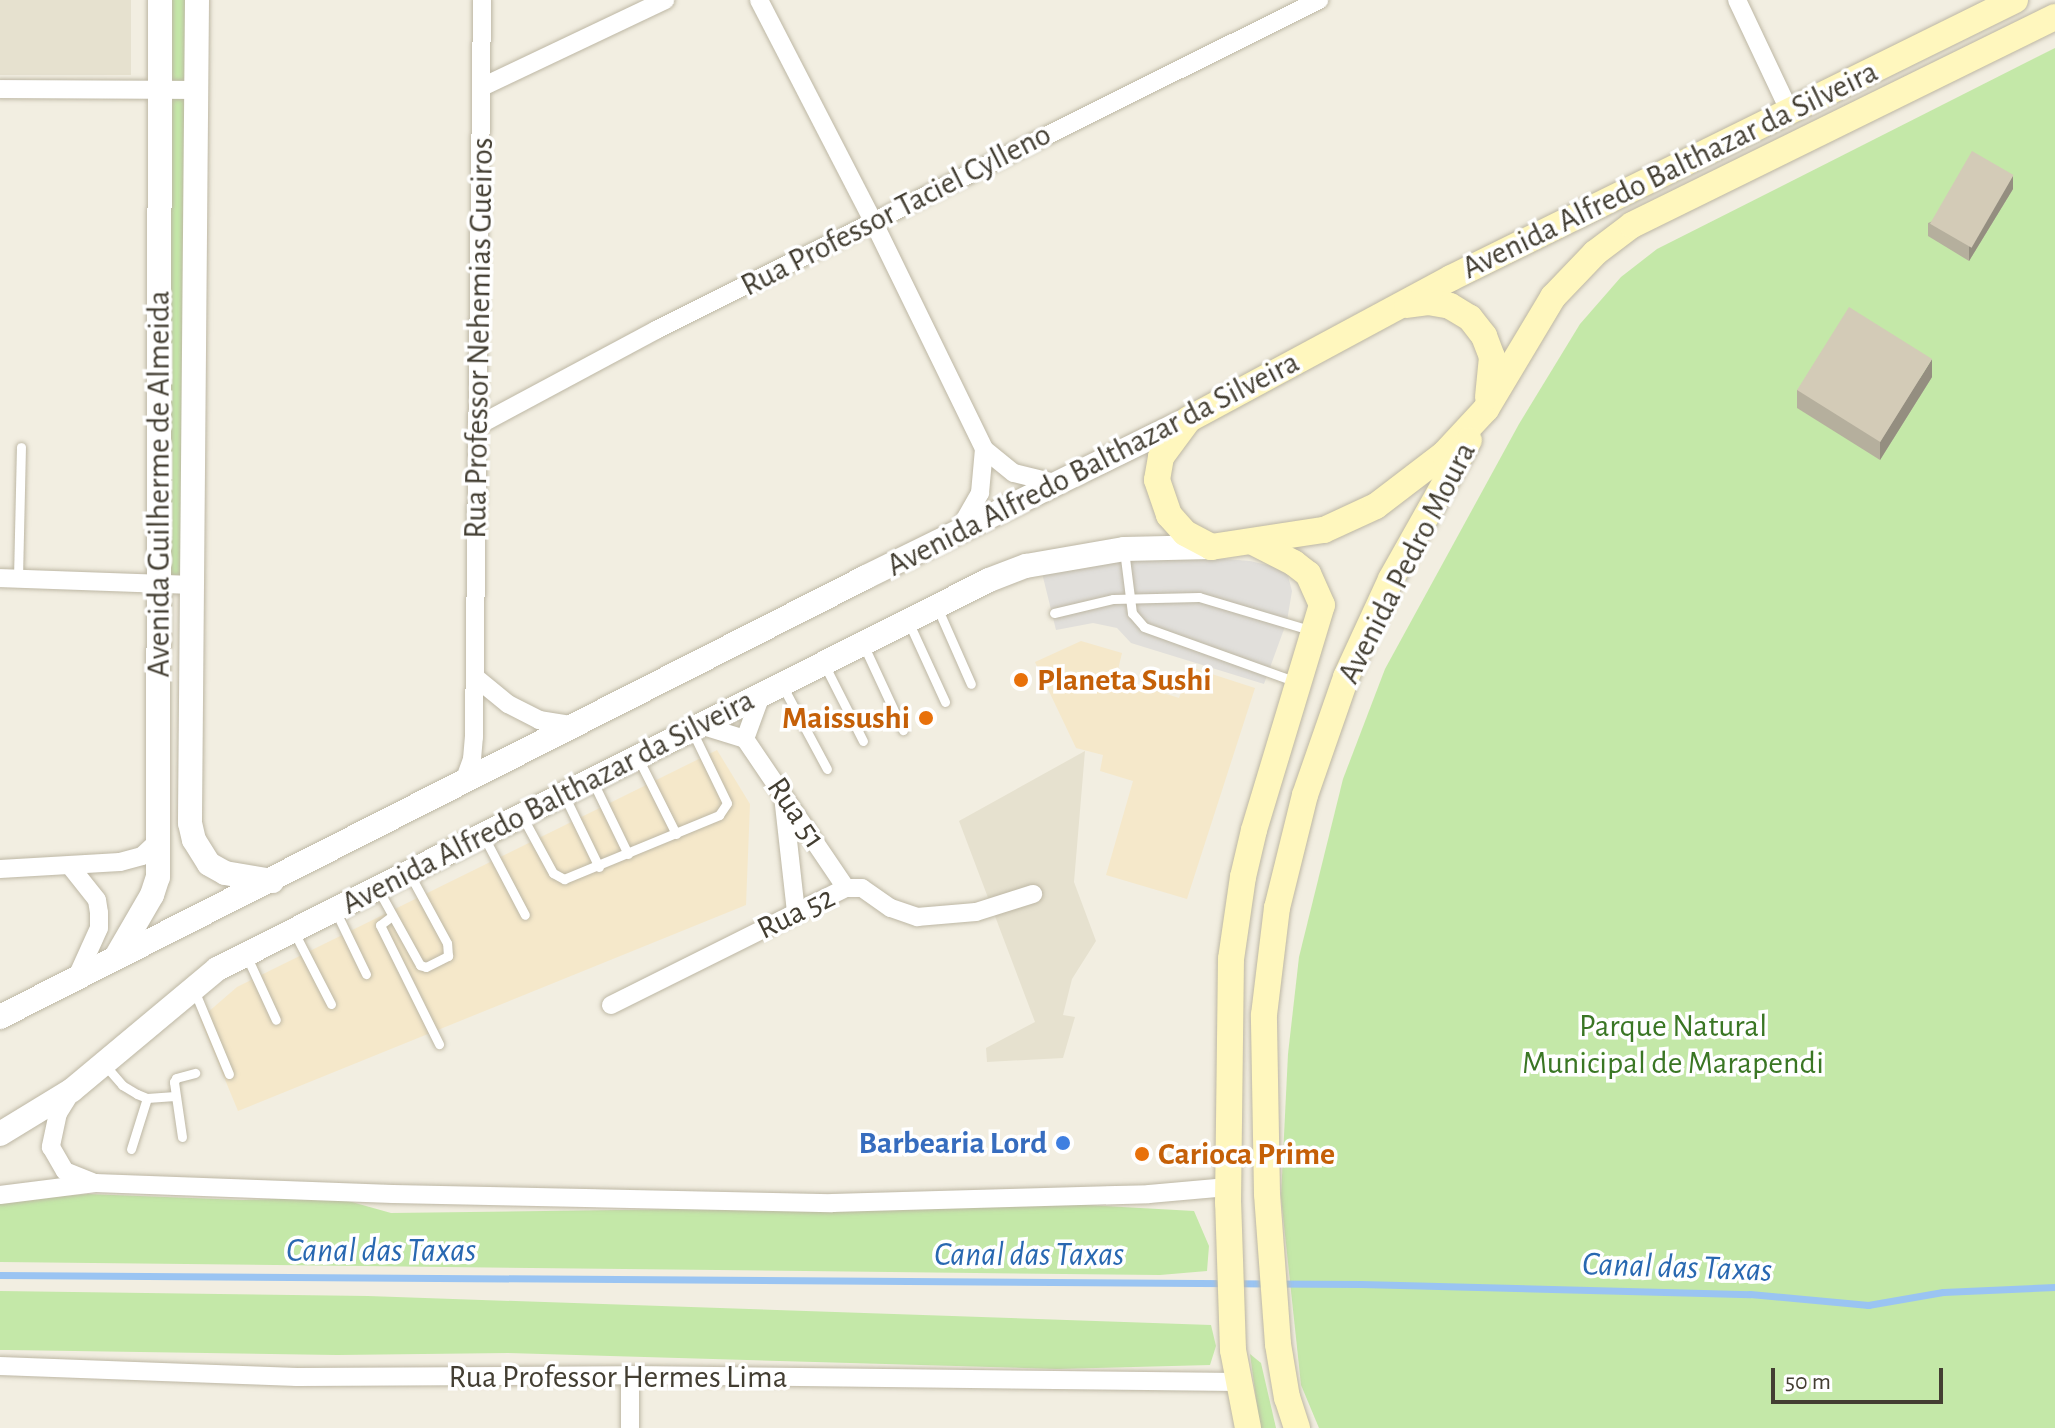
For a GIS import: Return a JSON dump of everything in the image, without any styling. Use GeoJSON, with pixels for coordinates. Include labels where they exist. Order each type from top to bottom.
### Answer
{"type":"FeatureCollection","features":[{"type":"Feature","properties":{"kind":"main road","name":"Avenida Alfredo Balthazar da Silveira"},"geometry":{"type":"LineString","coordinates":[[1189,419],[1406,305],[1451,278],[2015,0]]}},
{"type":"Feature","properties":{"kind":"main road","name":"Avenida Alfredo Balthazar da Silveira"},"geometry":{"type":"LineString","coordinates":[[1211,547],[1255,543],[1324,530],[1376,506],[1444,454],[1486,409],[1553,297],[1595,253],[1632,225],[2055,17]]}},
{"type":"Feature","properties":{"kind":"main road"},"geometry":{"type":"LineString","coordinates":[[1406,305],[1428,302],[1450,306],[1470,318],[1484,336],[1492,357],[1486,409]]}},
{"type":"Feature","properties":{"kind":"main road","name":"Avenida Pedro Moura"},"geometry":{"type":"LineString","coordinates":[[1297,1428],[1287,1398],[1278,1344],[1267,1194],[1264,1015],[1277,908],[1305,795],[1342,689],[1391,579],[1486,409]]}},
{"type":"Feature","properties":{"kind":"main road"},"geometry":{"type":"LineString","coordinates":[[1189,419],[1161,457],[1159,494],[1169,515],[1185,533],[1211,547]]}},
{"type":"Feature","properties":{"kind":"main road","name":"Avenida Pedro Moura"},"geometry":{"type":"LineString","coordinates":[[1248,1428],[1233,1350],[1228,1195],[1231,959],[1251,842],[1297,682],[1317,632],[1322,605],[1317,588],[1294,563],[1255,543]]}},
{"type":"Feature","properties":{"kind":"street","name":"Avenida Guilherme de Almeida"},"geometry":{"type":"LineString","coordinates":[[116,957],[156,884],[159,840],[160,0]]}},
{"type":"Feature","properties":{"kind":"street","name":"Avenida Guilherme de Almeida"},"geometry":{"type":"LineString","coordinates":[[197,0],[190,823],[194,840],[209,864],[225,873],[272,881]]}},
{"type":"Feature","properties":{"kind":"street","name":"Rua Professor Nehemias Gueiros"},"geometry":{"type":"LineString","coordinates":[[463,784],[473,748],[475,677],[482,0]]}},
{"type":"Feature","properties":{"kind":"street"},"geometry":{"type":"LineString","coordinates":[[482,87],[665,0]]}},
{"type":"Feature","properties":{"kind":"street"},"geometry":{"type":"LineString","coordinates":[[759,0],[873,221],[984,449],[1014,473],[1055,483]]}},
{"type":"Feature","properties":{"kind":"street","name":"Rua Professor Taciel Cylleno"},"geometry":{"type":"LineString","coordinates":[[477,426],[873,221],[1319,0]]}},
{"type":"Feature","properties":{"kind":"street"},"geometry":{"type":"LineString","coordinates":[[1737,0],[1789,110]]}},
{"type":"Feature","properties":{"kind":"street"},"geometry":{"type":"LineString","coordinates":[[0,89],[196,90]]}},
{"type":"Feature","properties":{"kind":"street","name":"Avenida Alfredo Balthazar da Silveira"},"geometry":{"type":"LineString","coordinates":[[0,1017],[959,530],[1189,419]]}},
{"type":"Feature","properties":{"kind":"street"},"geometry":{"type":"LineString","coordinates":[[959,530],[980,493],[984,449]]}},
{"type":"Feature","properties":{"kind":"street","name":"Avenida Alfredo Balthazar da Silveira"},"geometry":{"type":"LineString","coordinates":[[0,1134],[72,1090],[193,987],[246,954],[908,621],[1026,566],[1124,549],[1211,547]]}},
{"type":"Feature","properties":{"kind":"street"},"geometry":{"type":"LineString","coordinates":[[9,578],[191,585]]}},
{"type":"Feature","properties":{"kind":"street"},"geometry":{"type":"LineString","coordinates":[[475,677],[508,704],[539,720],[577,726]]}},
{"type":"Feature","properties":{"kind":"street"},"geometry":{"type":"LineString","coordinates":[[698,728],[745,739],[771,690]]}},
{"type":"Feature","properties":{"kind":"street","name":"Rua 51"},"geometry":{"type":"LineString","coordinates":[[745,739],[846,888]]}},
{"type":"Feature","properties":{"kind":"street"},"geometry":{"type":"LineString","coordinates":[[783,793],[796,912]]}},
{"type":"Feature","properties":{"kind":"street"},"geometry":{"type":"LineString","coordinates":[[0,869],[135,859],[159,840]]}},
{"type":"Feature","properties":{"kind":"street"},"geometry":{"type":"LineString","coordinates":[[70,866],[97,900],[99,913],[99,928],[76,979]]}},
{"type":"Feature","properties":{"kind":"street","name":"Rua 52"},"geometry":{"type":"LineString","coordinates":[[611,1005],[846,888],[862,888],[891,908],[917,917],[976,912],[1033,894]]}},
{"type":"Feature","properties":{"kind":"street"},"geometry":{"type":"LineString","coordinates":[[72,1090],[58,1113],[51,1147],[65,1171],[95,1183]]}},
{"type":"Feature","properties":{"kind":"street"},"geometry":{"type":"LineString","coordinates":[[0,1195],[95,1183],[393,1194],[832,1203],[1149,1194],[1228,1195]]}},
{"type":"Feature","properties":{"kind":"street","name":"Rua Professor Hermes Lima"},"geometry":{"type":"LineString","coordinates":[[0,1366],[297,1377],[630,1375],[1237,1382]]}},
{"type":"Feature","properties":{"kind":"street"},"geometry":{"type":"LineString","coordinates":[[630,1375],[630,1428]]}},
{"type":"Feature","properties":{"kind":"lane"},"geometry":{"type":"LineString","coordinates":[[9,578],[21,447]]}},
{"type":"Feature","properties":{"kind":"lane"},"geometry":{"type":"LineString","coordinates":[[1124,549],[1129,598],[1135,619],[1159,634],[1297,682]]}},
{"type":"Feature","properties":{"kind":"lane"},"geometry":{"type":"LineString","coordinates":[[1054,613],[1129,598],[1199,597],[1317,632]]}},
{"type":"Feature","properties":{"kind":"lane"},"geometry":{"type":"LineString","coordinates":[[937,607],[971,684]]}},
{"type":"Feature","properties":{"kind":"lane"},"geometry":{"type":"LineString","coordinates":[[908,621],[945,702]]}},
{"type":"Feature","properties":{"kind":"lane"},"geometry":{"type":"LineString","coordinates":[[863,644],[903,730]]}},
{"type":"Feature","properties":{"kind":"lane"},"geometry":{"type":"LineString","coordinates":[[824,663],[863,741]]}},
{"type":"Feature","properties":{"kind":"lane"},"geometry":{"type":"LineString","coordinates":[[771,690],[827,769]]}},
{"type":"Feature","properties":{"kind":"lane"},"geometry":{"type":"LineString","coordinates":[[522,816],[553,873],[559,877],[573,878],[719,815],[727,803],[698,728]]}},
{"type":"Feature","properties":{"kind":"lane"},"geometry":{"type":"LineString","coordinates":[[638,758],[676,834]]}},
{"type":"Feature","properties":{"kind":"lane"},"geometry":{"type":"LineString","coordinates":[[593,781],[628,854]]}},
{"type":"Feature","properties":{"kind":"lane"},"geometry":{"type":"LineString","coordinates":[[564,795],[599,867]]}},
{"type":"Feature","properties":{"kind":"lane"},"geometry":{"type":"LineString","coordinates":[[483,835],[525,915]]}},
{"type":"Feature","properties":{"kind":"lane"},"geometry":{"type":"LineString","coordinates":[[378,888],[420,965],[426,967],[448,956],[447,943],[409,872]]}},
{"type":"Feature","properties":{"kind":"lane"},"geometry":{"type":"LineString","coordinates":[[335,909],[366,974]]}},
{"type":"Feature","properties":{"kind":"lane"},"geometry":{"type":"LineString","coordinates":[[392,916],[380,925],[439,1044]]}},
{"type":"Feature","properties":{"kind":"lane"},"geometry":{"type":"LineString","coordinates":[[292,929],[331,1004]]}},
{"type":"Feature","properties":{"kind":"lane"},"geometry":{"type":"LineString","coordinates":[[246,954],[276,1020]]}},
{"type":"Feature","properties":{"kind":"lane"},"geometry":{"type":"LineString","coordinates":[[193,987],[229,1074]]}},
{"type":"Feature","properties":{"kind":"lane"},"geometry":{"type":"LineString","coordinates":[[103,1063],[122,1085],[147,1098],[175,1096]]}},
{"type":"Feature","properties":{"kind":"lane"},"geometry":{"type":"LineString","coordinates":[[182,1137],[175,1096],[176,1078],[195,1073]]}},
{"type":"Feature","properties":{"kind":"lane"},"geometry":{"type":"LineString","coordinates":[[131,1149],[147,1098]]}},
{"type":"Feature","properties":{"kind":"shaded area"},"geometry":{"type":"Polygon","coordinates":[[[0,0],[131,0],[131,75],[0,75],[0,0]]]}},
{"type":"Feature","properties":{"kind":"shaded area"},"geometry":{"type":"Polygon","coordinates":[[[1187,556],[1250,561],[1280,568],[1288,576],[1292,591],[1287,621],[1264,684],[1131,643],[1117,628],[1093,623],[1056,630],[1042,573],[1100,561],[1187,556]]]}},
{"type":"Feature","properties":{"kind":"shaded area"},"geometry":{"type":"Polygon","coordinates":[[[1081,641],[1122,653],[1116,678],[1179,698],[1190,667],[1255,688],[1187,899],[1106,875],[1133,781],[1100,771],[1103,755],[1076,748],[1035,662],[1081,641]]]}},
{"type":"Feature","properties":{"kind":"shaded area"},"geometry":{"type":"Polygon","coordinates":[[[717,750],[750,804],[746,905],[238,1111],[200,1019],[237,987],[717,750]]]}},
{"type":"Feature","properties":{"kind":"shaded area"},"geometry":{"type":"Polygon","coordinates":[[[1085,751],[1074,882],[1096,941],[1072,979],[1063,1015],[1075,1017],[1063,1058],[987,1062],[986,1048],[1035,1022],[959,821],[1085,751]]]}},
{"type":"Feature","properties":{"kind":"green space"},"geometry":{"type":"Polygon","coordinates":[[[160,0],[197,0],[197,584],[160,584],[160,0]]]}},
{"type":"Feature","properties":{"kind":"green space","name":"Parque Natural Municipal de Marapendi"},"geometry":{"type":"Polygon","coordinates":[[[2055,48],[2055,1428],[1319,1428],[1301,1385],[1281,1197],[1288,1054],[1299,957],[1343,779],[1385,669],[1519,424],[1580,324],[1621,277],[1657,249],[2055,48]]]}},
{"type":"Feature","properties":{"kind":"green space"},"geometry":{"type":"Polygon","coordinates":[[[88,1194],[243,1200],[334,1197],[391,1213],[1069,1204],[1194,1211],[1209,1246],[1207,1271],[1160,1275],[0,1262],[0,1201],[88,1194]]]}},
{"type":"Feature","properties":{"kind":"green space"},"geometry":{"type":"Polygon","coordinates":[[[0,1291],[368,1296],[1211,1325],[1216,1346],[1210,1365],[1057,1369],[508,1353],[337,1355],[0,1350],[0,1291]]]}},
{"type":"Feature","properties":{"kind":"green space"},"geometry":{"type":"Polygon","coordinates":[[[1250,1354],[1261,1363],[1276,1428],[1260,1428],[1250,1354]]]}},
{"type":"Feature","properties":{"kind":"building"},"geometry":{"type":"Polygon","coordinates":[[[1972,151],[2014,175],[1972,248],[1930,224],[1972,151]]]}},
{"type":"Feature","properties":{"kind":"building"},"geometry":{"type":"Polygon","coordinates":[[[1849,307],[1932,359],[1880,442],[1797,390],[1849,307]]]}},
{"type":"Feature","properties":{"kind":"waterway","name":"Canal das Taxas"},"geometry":{"type":"LineString","coordinates":[[0,1275],[1361,1284],[1750,1294],[1868,1305],[1943,1292],[2055,1287]]}},
{"type":"Feature","properties":{"kind":"place","name":"Planeta Sushi"},"geometry":{"type":"Point","coordinates":[1021,680]}},
{"type":"Feature","properties":{"kind":"place","name":"Maissushi"},"geometry":{"type":"Point","coordinates":[926,718]}},
{"type":"Feature","properties":{"kind":"place","name":"Barbearia Lord"},"geometry":{"type":"Point","coordinates":[1063,1143]}},
{"type":"Feature","properties":{"kind":"place","name":"Carioca Prime"},"geometry":{"type":"Point","coordinates":[1142,1154]}}]}
